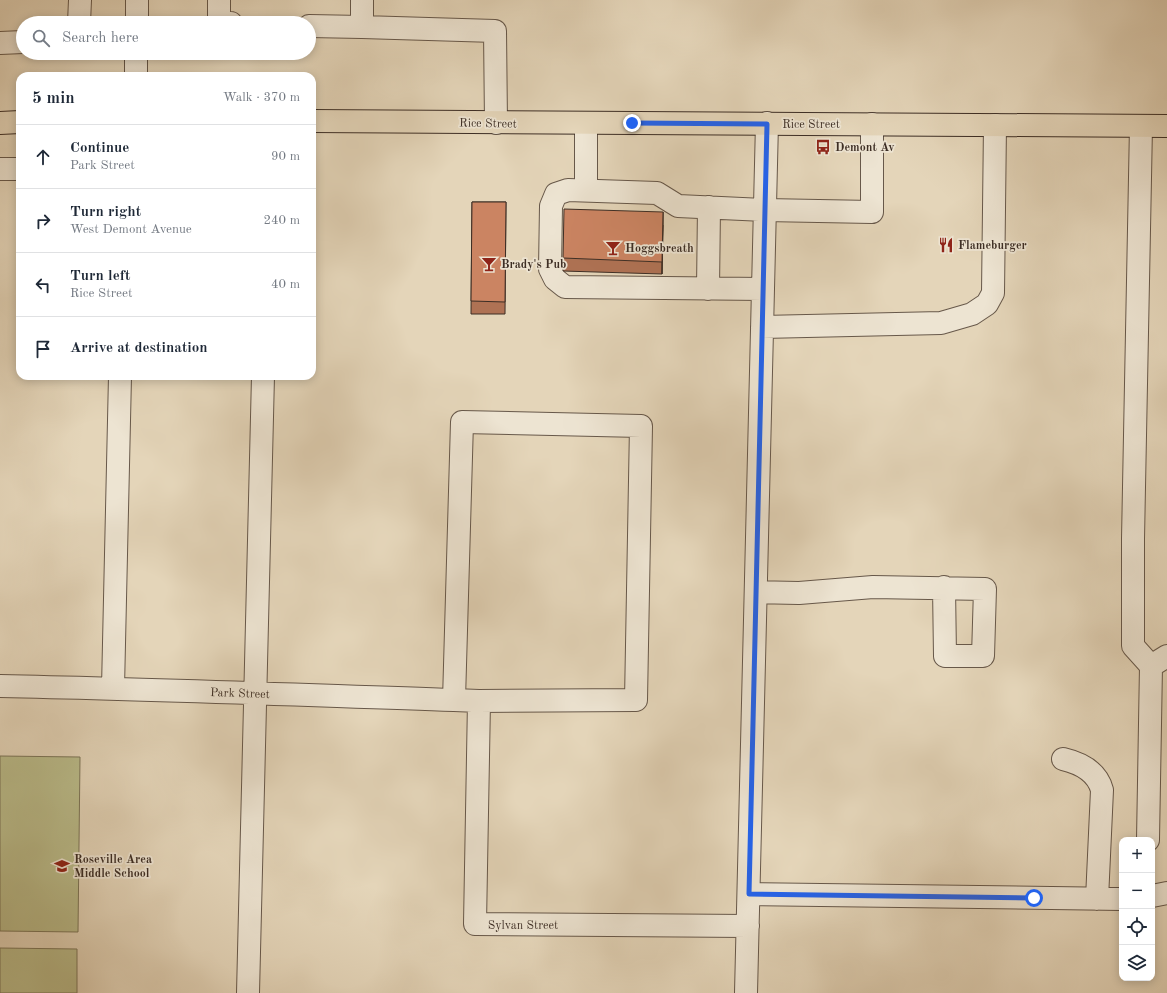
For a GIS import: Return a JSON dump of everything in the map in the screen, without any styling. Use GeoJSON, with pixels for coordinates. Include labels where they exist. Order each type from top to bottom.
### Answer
{"type":"FeatureCollection","features":[{"type":"Feature","properties":{"kind":"main road","name":"Rice Street"},"geometry":{"type":"LineString","coordinates":[[316,121],[1167,126]]}},
{"type":"Feature","properties":{"kind":"main road"},"geometry":{"type":"LineString","coordinates":[[0,123],[16,122]]}},
{"type":"Feature","properties":{"kind":"street"},"geometry":{"type":"LineString","coordinates":[[79,16],[80,0]]}},
{"type":"Feature","properties":{"kind":"street"},"geometry":{"type":"LineString","coordinates":[[136,16],[137,0]]}},
{"type":"Feature","properties":{"kind":"street"},"geometry":{"type":"LineString","coordinates":[[219,0],[220,16]]}},
{"type":"Feature","properties":{"kind":"street"},"geometry":{"type":"LineString","coordinates":[[362,0],[362,27]]}},
{"type":"Feature","properties":{"kind":"street"},"geometry":{"type":"LineString","coordinates":[[316,26],[495,32],[496,123]]}},
{"type":"Feature","properties":{"kind":"street"},"geometry":{"type":"LineString","coordinates":[[0,42],[16,42]]}},
{"type":"Feature","properties":{"kind":"street"},"geometry":{"type":"LineString","coordinates":[[136,60],[136,72]]}},
{"type":"Feature","properties":{"kind":"street"},"geometry":{"type":"LineString","coordinates":[[586,123],[586,190]]}},
{"type":"Feature","properties":{"kind":"street"},"geometry":{"type":"LineString","coordinates":[[746,993],[767,124]]}},
{"type":"Feature","properties":{"kind":"street"},"geometry":{"type":"LineString","coordinates":[[763,289],[565,287],[555,279],[550,269],[551,206],[556,194],[568,190],[657,193],[678,206],[765,210],[872,212],[872,124]]}},
{"type":"Feature","properties":{"kind":"street"},"geometry":{"type":"LineString","coordinates":[[762,327],[941,323],[972,314],[987,304],[994,293],[995,125]]}},
{"type":"Feature","properties":{"kind":"street"},"geometry":{"type":"LineString","coordinates":[[1141,126],[1133,646],[1159,661],[1148,837]]}},
{"type":"Feature","properties":{"kind":"street"},"geometry":{"type":"LineString","coordinates":[[0,169],[16,169]]}},
{"type":"Feature","properties":{"kind":"street"},"geometry":{"type":"LineString","coordinates":[[708,289],[709,207]]}},
{"type":"Feature","properties":{"kind":"street"},"geometry":{"type":"LineString","coordinates":[[113,688],[120,380]]}},
{"type":"Feature","properties":{"kind":"street"},"geometry":{"type":"LineString","coordinates":[[248,993],[254,694],[263,380]]}},
{"type":"Feature","properties":{"kind":"street","name":"Park Street"},"geometry":{"type":"LineString","coordinates":[[0,686],[113,688],[479,701],[636,700],[641,426],[462,422],[454,700]]}},
{"type":"Feature","properties":{"kind":"street"},"geometry":{"type":"LineString","coordinates":[[756,592],[799,593],[873,587],[944,587]]}},
{"type":"Feature","properties":{"kind":"street","name":"Sylvan Street"},"geometry":{"type":"LineString","coordinates":[[479,701],[474,924],[748,926]]}},
{"type":"Feature","properties":{"kind":"street"},"geometry":{"type":"LineString","coordinates":[[1064,759],[1079,763],[1087,768],[1100,783],[1102,790],[1097,899]]}},
{"type":"Feature","properties":{"kind":"street"},"geometry":{"type":"LineString","coordinates":[[1155,895],[1167,893]]}},
{"type":"Feature","properties":{"kind":"street"},"geometry":{"type":"LineString","coordinates":[[749,894],[1119,899]]}},
{"type":"Feature","properties":{"kind":"green space"},"geometry":{"type":"Polygon","coordinates":[[[0,756],[80,757],[78,932],[0,931],[0,756]]]}},
{"type":"Feature","properties":{"kind":"green space"},"geometry":{"type":"Polygon","coordinates":[[[0,948],[77,949],[77,993],[0,993],[0,948]]]}},
{"type":"Feature","properties":{"kind":"building","name":"Brady's Pub"},"geometry":{"type":"Polygon","coordinates":[[[472,202],[506,202],[505,302],[471,301],[472,202]]]}},
{"type":"Feature","properties":{"kind":"building","name":"Hoggsbreath"},"geometry":{"type":"Polygon","coordinates":[[[564,209],[663,212],[662,262],[563,258],[564,209]]]}},
{"type":"Feature","properties":{"kind":"place","name":"Demont Av"},"geometry":{"type":"Point","coordinates":[823,147]}},
{"type":"Feature","properties":{"kind":"place","name":"Flameburger"},"geometry":{"type":"Point","coordinates":[946,245]}},
{"type":"Feature","properties":{"kind":"place","name":"Hoggsbreath"},"geometry":{"type":"Point","coordinates":[613,248]}},
{"type":"Feature","properties":{"kind":"place","name":"Brady's Pub"},"geometry":{"type":"Point","coordinates":[489,264]}},
{"type":"Feature","properties":{"kind":"place","name":"Roseville Area Middle School"},"geometry":{"type":"Point","coordinates":[62,866]}},
{"type":"Feature","properties":{"kind":"route"},"geometry":{"type":"LineString","coordinates":[[632,123],[767,124],[749,894],[1034,898]]}}]}
